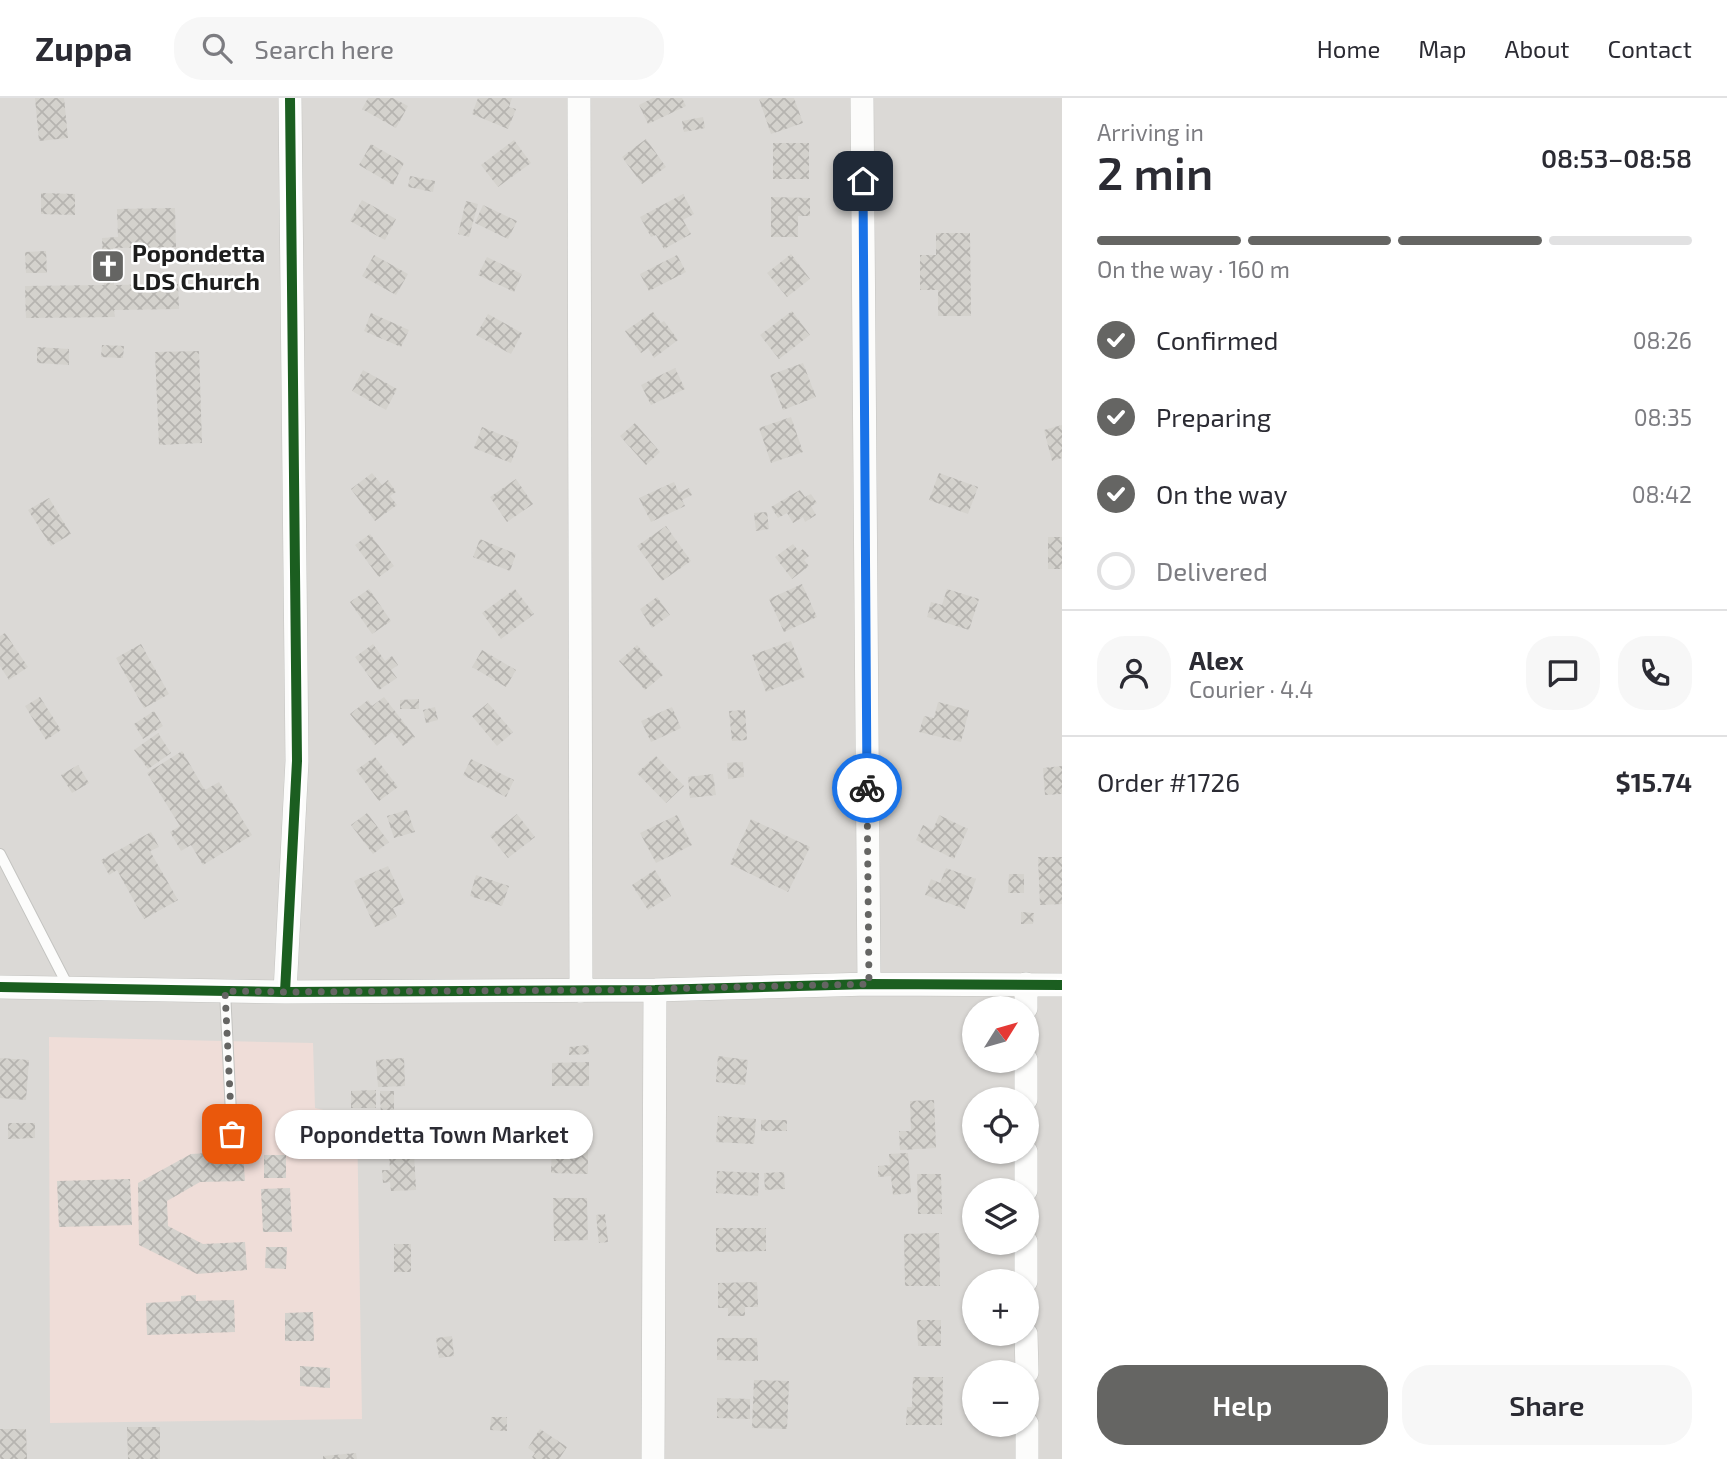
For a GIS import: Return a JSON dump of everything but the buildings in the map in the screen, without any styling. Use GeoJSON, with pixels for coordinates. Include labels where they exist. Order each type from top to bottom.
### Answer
{"type":"FeatureCollection","features":[{"type":"Feature","properties":{"kind":"street"},"geometry":{"type":"LineString","coordinates":[[285,992],[297,761],[290,98]]}},
{"type":"Feature","properties":{"kind":"street"},"geometry":{"type":"LineString","coordinates":[[579,98],[581,991]]}},
{"type":"Feature","properties":{"kind":"street"},"geometry":{"type":"LineString","coordinates":[[862,98],[869,984]]}},
{"type":"Feature","properties":{"kind":"street"},"geometry":{"type":"LineString","coordinates":[[0,987],[285,992],[656,990],[869,984],[1062,985]]}},
{"type":"Feature","properties":{"kind":"street"},"geometry":{"type":"LineString","coordinates":[[1026,984],[1026,996]]}},
{"type":"Feature","properties":{"kind":"street"},"geometry":{"type":"LineString","coordinates":[[653,1459],[656,990]]}},
{"type":"Feature","properties":{"kind":"street"},"geometry":{"type":"LineString","coordinates":[[1027,1437],[1027,1459]]}},
{"type":"Feature","properties":{"kind":"lane"},"geometry":{"type":"LineString","coordinates":[[0,854],[69,988]]}},
{"type":"Feature","properties":{"kind":"lane"},"geometry":{"type":"LineString","coordinates":[[225,991],[232,1134]]}},
{"type":"Feature","properties":{"kind":"shaded area"},"geometry":{"type":"Polygon","coordinates":[[[0,98],[1062,98],[1062,1459],[0,1459],[0,98]]]}},
{"type":"Feature","properties":{"kind":"shaded area"},"geometry":{"type":"Polygon","coordinates":[[[49,1037],[313,1043],[315,1108],[357,1118],[362,1419],[50,1423],[49,1037]]]}},
{"type":"Feature","properties":{"kind":"cycle path"},"geometry":{"type":"LineString","coordinates":[[285,992],[297,761],[290,98]]}},
{"type":"Feature","properties":{"kind":"cycle path"},"geometry":{"type":"LineString","coordinates":[[0,987],[285,992],[655,990],[869,984],[1062,985]]}},
{"type":"Feature","properties":{"kind":"way so far"},"geometry":{"type":"LineString","coordinates":[[232,1134],[225,991],[656,990],[869,984],[867,788]]}},
{"type":"Feature","properties":{"kind":"place","name":"Popondetta LDS Church"},"geometry":{"type":"Point","coordinates":[108,266]}},
{"type":"Feature","properties":{"kind":"place","name":"Popondetta Town Market"},"geometry":{"type":"Point","coordinates":[232,1134]}},
{"type":"Feature","properties":{"kind":"route"},"geometry":{"type":"LineString","coordinates":[[863,181],[867,788]]}}]}
